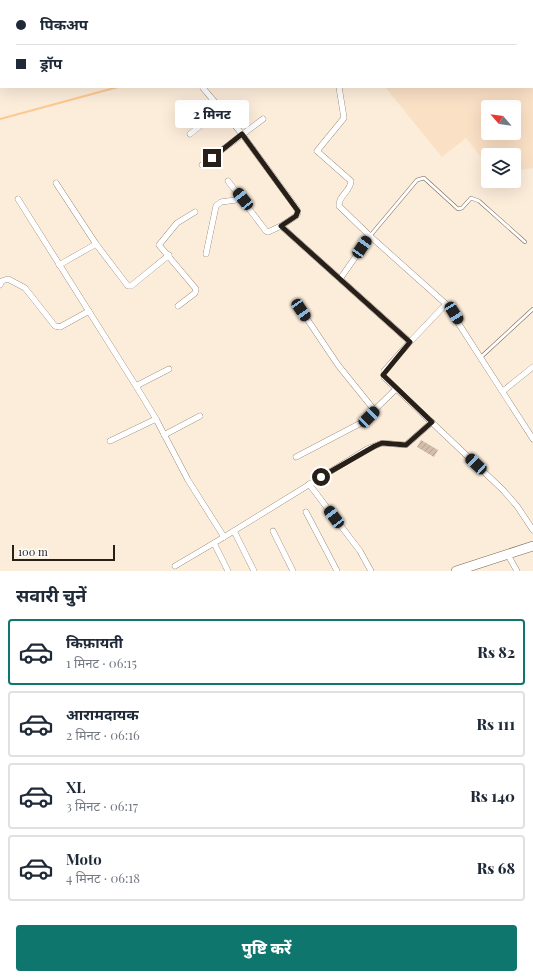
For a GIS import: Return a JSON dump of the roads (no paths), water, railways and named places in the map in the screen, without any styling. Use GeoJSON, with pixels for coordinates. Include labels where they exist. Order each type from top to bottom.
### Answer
{"type":"FeatureCollection","features":[{"type":"Feature","properties":{"kind":"main road"},"geometry":{"type":"LineString","coordinates":[[456,571],[533,546]]}},
{"type":"Feature","properties":{"kind":"street"},"geometry":{"type":"LineString","coordinates":[[202,88],[242,134],[298,211],[296,216],[281,226],[268,232],[266,231],[228,181]]}},
{"type":"Feature","properties":{"kind":"street"},"geometry":{"type":"LineString","coordinates":[[339,88],[344,118],[316,151],[351,181],[351,186],[340,200],[339,206],[446,304],[533,439]]}},
{"type":"Feature","properties":{"kind":"street"},"geometry":{"type":"LineString","coordinates":[[190,134],[220,109]]}},
{"type":"Feature","properties":{"kind":"street"},"geometry":{"type":"LineString","coordinates":[[202,165],[263,119]]}},
{"type":"Feature","properties":{"kind":"street"},"geometry":{"type":"LineString","coordinates":[[56,183],[96,244],[130,287],[169,255]]}},
{"type":"Feature","properties":{"kind":"street"},"geometry":{"type":"LineString","coordinates":[[18,199],[136,386],[156,419],[188,480],[224,537]]}},
{"type":"Feature","properties":{"kind":"street"},"geometry":{"type":"LineString","coordinates":[[206,254],[216,206],[221,202],[243,199]]}},
{"type":"Feature","properties":{"kind":"street"},"geometry":{"type":"LineString","coordinates":[[178,306],[195,293],[196,289],[169,255],[160,247],[160,242],[177,223],[195,212]]}},
{"type":"Feature","properties":{"kind":"street"},"geometry":{"type":"LineString","coordinates":[[281,226],[410,342]]}},
{"type":"Feature","properties":{"kind":"street"},"geometry":{"type":"LineString","coordinates":[[340,280],[370,236]]}},
{"type":"Feature","properties":{"kind":"street"},"geometry":{"type":"LineString","coordinates":[[60,265],[96,244]]}},
{"type":"Feature","properties":{"kind":"street"},"geometry":{"type":"LineString","coordinates":[[0,285],[2,281],[8,279],[21,285],[55,326],[60,327],[89,311]]}},
{"type":"Feature","properties":{"kind":"street"},"geometry":{"type":"LineString","coordinates":[[446,304],[384,371],[384,377],[503,490],[517,506],[533,530]]}},
{"type":"Feature","properties":{"kind":"street"},"geometry":{"type":"LineString","coordinates":[[301,310],[338,365],[375,411]]}},
{"type":"Feature","properties":{"kind":"street"},"geometry":{"type":"LineString","coordinates":[[503,391],[533,367]]}},
{"type":"Feature","properties":{"kind":"street"},"geometry":{"type":"LineString","coordinates":[[136,386],[169,369]]}},
{"type":"Feature","properties":{"kind":"street"},"geometry":{"type":"LineString","coordinates":[[296,457],[352,428],[375,411],[396,389]]}},
{"type":"Feature","properties":{"kind":"street"},"geometry":{"type":"LineString","coordinates":[[164,435],[200,416]]}},
{"type":"Feature","properties":{"kind":"street"},"geometry":{"type":"LineString","coordinates":[[110,441],[156,419]]}},
{"type":"Feature","properties":{"kind":"street"},"geometry":{"type":"LineString","coordinates":[[176,566],[309,484],[375,446],[382,443],[406,445],[432,422]]}},
{"type":"Feature","properties":{"kind":"street"},"geometry":{"type":"LineString","coordinates":[[309,484],[360,551],[371,571]]}},
{"type":"Feature","properties":{"kind":"street"},"geometry":{"type":"LineString","coordinates":[[306,512],[337,571]]}},
{"type":"Feature","properties":{"kind":"street"},"geometry":{"type":"LineString","coordinates":[[234,530],[254,571]]}},
{"type":"Feature","properties":{"kind":"street"},"geometry":{"type":"LineString","coordinates":[[273,531],[293,571]]}},
{"type":"Feature","properties":{"kind":"street"},"geometry":{"type":"LineString","coordinates":[[214,543],[228,571]]}},
{"type":"Feature","properties":{"kind":"street"},"geometry":{"type":"LineString","coordinates":[[508,555],[517,571]]}},
{"type":"Feature","properties":{"kind":"lane"},"geometry":{"type":"LineString","coordinates":[[370,236],[417,180],[424,178],[458,209],[462,208],[471,198],[478,201],[525,242]]}},
{"type":"Feature","properties":{"kind":"lane"},"geometry":{"type":"LineString","coordinates":[[481,357],[533,309]]}},
{"type":"Feature","properties":{"kind":"waterway"},"geometry":{"type":"LineString","coordinates":[[0,119],[114,88]]}}]}
